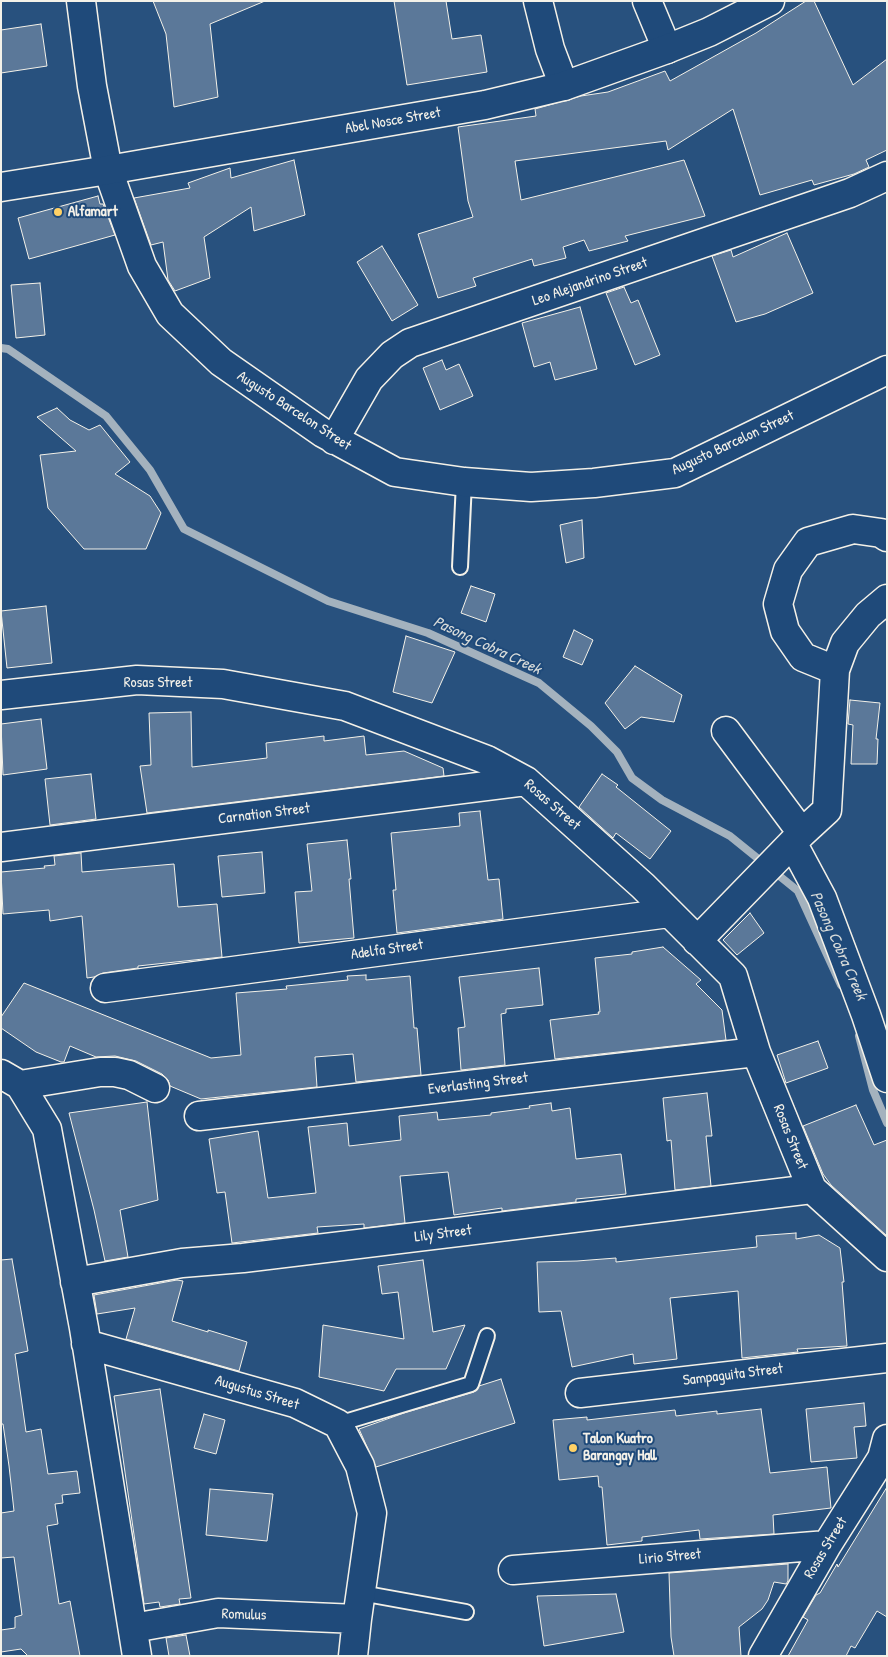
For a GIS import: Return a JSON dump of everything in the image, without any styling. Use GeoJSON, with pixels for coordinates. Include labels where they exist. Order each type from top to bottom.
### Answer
{"type":"FeatureCollection","features":[{"type":"Feature","properties":{"kind":"street","name":"Augusto Barcelon Street"},"geometry":{"type":"LineString","coordinates":[[81,1],[92,86],[108,170],[142,266],[170,314],[221,362],[334,440],[395,472],[464,482],[531,487],[594,483],[675,474],[887,370]]}},
{"type":"Feature","properties":{"kind":"street"},"geometry":{"type":"LineString","coordinates":[[538,1],[550,49],[564,86]]}},
{"type":"Feature","properties":{"kind":"street"},"geometry":{"type":"LineString","coordinates":[[647,1],[668,49]]}},
{"type":"Feature","properties":{"kind":"street","name":"Abel Nosce Street"},"geometry":{"type":"LineString","coordinates":[[1,187],[485,105],[564,86],[668,49],[709,32],[763,3]]}},
{"type":"Feature","properties":{"kind":"street","name":"Leo Alejandrino Street"},"geometry":{"type":"LineString","coordinates":[[334,440],[369,380],[392,355],[410,343],[850,193],[887,176]]}},
{"type":"Feature","properties":{"kind":"street"},"geometry":{"type":"LineString","coordinates":[[835,670],[803,657],[785,630],[778,604],[788,570],[808,542],[852,529],[881,533],[887,537]]}},
{"type":"Feature","properties":{"kind":"street"},"geometry":{"type":"LineString","coordinates":[[697,940],[827,810],[835,670],[845,643],[868,615],[887,599]]}},
{"type":"Feature","properties":{"kind":"street","name":"Rosas Street"},"geometry":{"type":"LineString","coordinates":[[1,695],[137,680],[223,684],[345,706],[487,760],[526,781],[643,886],[733,976],[756,1052],[812,1189],[887,1257]]}},
{"type":"Feature","properties":{"kind":"street"},"geometry":{"type":"LineString","coordinates":[[726,732],[822,898],[866,1015],[887,1078]]}},
{"type":"Feature","properties":{"kind":"street","name":"Carnation Street"},"geometry":{"type":"LineString","coordinates":[[1,847],[526,781]]}},
{"type":"Feature","properties":{"kind":"street","name":"Adelfa Street"},"geometry":{"type":"LineString","coordinates":[[105,988],[669,913]]}},
{"type":"Feature","properties":{"kind":"street","name":"Everlasting Street"},"geometry":{"type":"LineString","coordinates":[[199,1116],[756,1052]]}},
{"type":"Feature","properties":{"kind":"street"},"geometry":{"type":"LineString","coordinates":[[11,1080],[115,1072],[129,1075],[155,1088]]}},
{"type":"Feature","properties":{"kind":"street"},"geometry":{"type":"LineString","coordinates":[[11,1080],[47,1129],[86,1344],[137,1656]]}},
{"type":"Feature","properties":{"kind":"street","name":"Lily Street"},"geometry":{"type":"LineString","coordinates":[[75,1282],[182,1264],[812,1189]]}},
{"type":"Feature","properties":{"kind":"street","name":"Augustus Street"},"geometry":{"type":"LineString","coordinates":[[86,1344],[295,1403],[338,1424]]}},
{"type":"Feature","properties":{"kind":"street","name":"Sampaguita Street"},"geometry":{"type":"LineString","coordinates":[[580,1393],[887,1358]]}},
{"type":"Feature","properties":{"kind":"street"},"geometry":{"type":"LineString","coordinates":[[338,1424],[360,1466],[372,1513],[353,1656]]}},
{"type":"Feature","properties":{"kind":"street","name":"Rosas Street"},"geometry":{"type":"LineString","coordinates":[[763,1656],[827,1545],[882,1458],[887,1439]]}},
{"type":"Feature","properties":{"kind":"street","name":"Lirio Street"},"geometry":{"type":"LineString","coordinates":[[512,1570],[827,1545]]}},
{"type":"Feature","properties":{"kind":"street","name":"Romulus"},"geometry":{"type":"LineString","coordinates":[[133,1628],[218,1613],[359,1606]]}},
{"type":"Feature","properties":{"kind":"lane"},"geometry":{"type":"LineString","coordinates":[[460,567],[464,482]]}},
{"type":"Feature","properties":{"kind":"lane"},"geometry":{"type":"LineString","coordinates":[[338,1424],[471,1384],[487,1336]]}},
{"type":"Feature","properties":{"kind":"lane"},"geometry":{"type":"LineString","coordinates":[[359,1606],[466,1612]]}},
{"type":"Feature","properties":{"kind":"building"},"geometry":{"type":"Polygon","coordinates":[[[153,1],[265,1],[210,24],[218,97],[174,107],[166,34],[153,1]]]}},
{"type":"Feature","properties":{"kind":"building"},"geometry":{"type":"Polygon","coordinates":[[[394,1],[446,1],[452,39],[481,35],[487,72],[407,85],[394,1]]]}},
{"type":"Feature","properties":{"kind":"building"},"geometry":{"type":"Polygon","coordinates":[[[806,1],[814,1],[853,85],[887,59],[887,150],[866,160],[869,167],[854,174],[814,185],[812,180],[760,195],[733,109],[668,150],[666,141],[515,161],[521,200],[684,160],[705,216],[625,236],[628,241],[589,251],[584,240],[563,247],[566,258],[534,266],[532,259],[473,278],[476,286],[438,298],[418,234],[473,217],[468,201],[458,127],[536,116],[535,109],[581,96],[608,92],[665,71],[670,81],[756,33],[806,1]]]}},
{"type":"Feature","properties":{"kind":"building"},"geometry":{"type":"Polygon","coordinates":[[[41,24],[47,66],[1,73],[1,30],[41,24]]]}},
{"type":"Feature","properties":{"kind":"building"},"geometry":{"type":"Polygon","coordinates":[[[294,160],[305,215],[254,231],[251,207],[204,237],[210,278],[175,291],[168,280],[163,242],[151,245],[134,198],[190,188],[188,183],[230,168],[231,178],[294,160]]]}},
{"type":"Feature","properties":{"kind":"building"},"geometry":{"type":"Polygon","coordinates":[[[98,196],[115,235],[29,259],[18,218],[98,196]]]}},
{"type":"Feature","properties":{"kind":"building"},"geometry":{"type":"Polygon","coordinates":[[[787,233],[813,293],[765,314],[736,322],[712,256],[731,250],[733,257],[787,233]]]}},
{"type":"Feature","properties":{"kind":"building"},"geometry":{"type":"Polygon","coordinates":[[[382,246],[418,305],[392,321],[357,262],[382,246]]]}},
{"type":"Feature","properties":{"kind":"building"},"geometry":{"type":"Polygon","coordinates":[[[40,283],[45,335],[16,338],[11,285],[40,283]]]}},
{"type":"Feature","properties":{"kind":"building"},"geometry":{"type":"Polygon","coordinates":[[[624,287],[631,303],[638,300],[660,355],[635,365],[606,293],[624,287]]]}},
{"type":"Feature","properties":{"kind":"building"},"geometry":{"type":"Polygon","coordinates":[[[580,307],[597,369],[555,380],[550,362],[534,367],[522,323],[580,307]]]}},
{"type":"Feature","properties":{"kind":"building"},"geometry":{"type":"Polygon","coordinates":[[[442,360],[446,370],[459,364],[473,396],[440,410],[423,368],[442,360]]]}},
{"type":"Feature","properties":{"kind":"building"},"geometry":{"type":"Polygon","coordinates":[[[57,408],[70,420],[89,430],[100,425],[130,462],[115,474],[150,496],[161,513],[146,549],[84,549],[48,508],[40,455],[76,451],[37,417],[57,408]]]}},
{"type":"Feature","properties":{"kind":"building"},"geometry":{"type":"Polygon","coordinates":[[[582,520],[584,558],[566,563],[560,525],[582,520]]]}},
{"type":"Feature","properties":{"kind":"building"},"geometry":{"type":"Polygon","coordinates":[[[471,586],[495,594],[486,622],[461,613],[471,586]]]}},
{"type":"Feature","properties":{"kind":"building"},"geometry":{"type":"Polygon","coordinates":[[[46,606],[52,663],[7,668],[1,611],[46,606]]]}},
{"type":"Feature","properties":{"kind":"building"},"geometry":{"type":"Polygon","coordinates":[[[574,630],[593,640],[582,665],[563,657],[574,630]]]}},
{"type":"Feature","properties":{"kind":"building"},"geometry":{"type":"Polygon","coordinates":[[[406,636],[455,652],[432,703],[393,692],[406,636]]]}},
{"type":"Feature","properties":{"kind":"building"},"geometry":{"type":"Polygon","coordinates":[[[635,666],[682,695],[674,722],[641,717],[625,729],[605,703],[635,666]]]}},
{"type":"Feature","properties":{"kind":"building"},"geometry":{"type":"Polygon","coordinates":[[[850,700],[880,703],[876,739],[878,739],[877,764],[851,764],[853,725],[848,724],[850,700]]]}},
{"type":"Feature","properties":{"kind":"building"},"geometry":{"type":"Polygon","coordinates":[[[191,712],[192,767],[267,758],[266,743],[324,736],[324,741],[364,736],[366,755],[404,751],[443,768],[444,776],[147,813],[140,766],[151,765],[149,713],[191,712]]]}},
{"type":"Feature","properties":{"kind":"building"},"geometry":{"type":"Polygon","coordinates":[[[41,719],[47,769],[3,775],[1,724],[41,719]]]}},
{"type":"Feature","properties":{"kind":"building"},"geometry":{"type":"Polygon","coordinates":[[[91,774],[96,819],[50,825],[45,779],[91,774]]]}},
{"type":"Feature","properties":{"kind":"building"},"geometry":{"type":"Polygon","coordinates":[[[602,774],[618,785],[616,787],[671,831],[650,859],[616,833],[613,838],[579,807],[602,774]]]}},
{"type":"Feature","properties":{"kind":"building"},"geometry":{"type":"Polygon","coordinates":[[[480,811],[488,880],[499,879],[503,919],[397,933],[393,890],[396,890],[391,833],[460,826],[459,813],[480,811]]]}},
{"type":"Feature","properties":{"kind":"building"},"geometry":{"type":"Polygon","coordinates":[[[347,840],[354,938],[299,943],[295,892],[312,891],[307,844],[347,840]]]}},
{"type":"Feature","properties":{"kind":"building"},"geometry":{"type":"Polygon","coordinates":[[[262,852],[265,893],[222,897],[218,856],[262,852]]]}},
{"type":"Feature","properties":{"kind":"building"},"geometry":{"type":"Polygon","coordinates":[[[81,853],[82,872],[174,864],[178,907],[217,904],[222,957],[138,966],[138,968],[103,973],[87,978],[82,916],[50,921],[49,910],[3,914],[1,872],[45,868],[44,866],[55,865],[54,856],[81,853]]]}},
{"type":"Feature","properties":{"kind":"building"},"geometry":{"type":"Polygon","coordinates":[[[750,913],[764,933],[737,955],[723,940],[750,913]]]}},
{"type":"Feature","properties":{"kind":"building"},"geometry":{"type":"Polygon","coordinates":[[[663,947],[701,980],[696,984],[722,1010],[726,1040],[555,1059],[550,1020],[599,1014],[598,1012],[600,1012],[595,958],[632,954],[632,952],[663,947]]]}},
{"type":"Feature","properties":{"kind":"building"},"geometry":{"type":"Polygon","coordinates":[[[539,968],[543,1005],[506,1009],[506,1013],[501,1014],[505,1065],[461,1070],[458,1028],[465,1027],[459,977],[539,968]]]}},
{"type":"Feature","properties":{"kind":"building"},"geometry":{"type":"Polygon","coordinates":[[[366,975],[366,980],[410,976],[414,1028],[417,1028],[421,1075],[356,1082],[353,1054],[315,1057],[317,1087],[201,1099],[170,1086],[168,1080],[162,1074],[136,1061],[115,1056],[96,1057],[70,1046],[64,1062],[61,1062],[36,1052],[1,1028],[1,1017],[24,983],[211,1058],[241,1055],[236,993],[287,989],[286,986],[348,980],[347,976],[366,975]]]}},
{"type":"Feature","properties":{"kind":"building"},"geometry":{"type":"Polygon","coordinates":[[[818,1041],[828,1068],[786,1083],[777,1055],[818,1041]]]}},
{"type":"Feature","properties":{"kind":"building"},"geometry":{"type":"Polygon","coordinates":[[[707,1093],[712,1136],[706,1136],[711,1186],[675,1190],[671,1140],[667,1141],[663,1098],[707,1093]]]}},
{"type":"Feature","properties":{"kind":"building"},"geometry":{"type":"Polygon","coordinates":[[[147,1102],[158,1200],[120,1210],[128,1257],[105,1261],[69,1113],[147,1102]]]}},
{"type":"Feature","properties":{"kind":"building"},"geometry":{"type":"Polygon","coordinates":[[[551,1103],[552,1111],[570,1108],[576,1159],[621,1154],[626,1194],[576,1199],[576,1202],[502,1211],[502,1208],[454,1215],[448,1172],[400,1176],[405,1223],[364,1228],[364,1224],[317,1227],[318,1233],[232,1243],[225,1192],[217,1193],[209,1139],[258,1131],[268,1198],[316,1193],[308,1127],[347,1123],[349,1146],[401,1140],[399,1116],[437,1112],[438,1120],[491,1115],[491,1113],[551,1103]]]}},
{"type":"Feature","properties":{"kind":"building"},"geometry":{"type":"Polygon","coordinates":[[[856,1105],[874,1145],[887,1140],[887,1236],[831,1185],[823,1174],[803,1126],[856,1105]]]}},
{"type":"Feature","properties":{"kind":"building"},"geometry":{"type":"Polygon","coordinates":[[[796,1233],[796,1239],[819,1235],[840,1248],[844,1282],[842,1282],[847,1346],[797,1349],[798,1352],[742,1358],[738,1291],[670,1298],[677,1359],[634,1364],[633,1354],[572,1367],[561,1311],[539,1312],[537,1262],[616,1258],[616,1262],[757,1247],[756,1236],[796,1233]]]}},
{"type":"Feature","properties":{"kind":"building"},"geometry":{"type":"Polygon","coordinates":[[[12,1259],[28,1351],[15,1354],[26,1432],[41,1429],[48,1474],[77,1471],[80,1493],[62,1495],[63,1503],[55,1504],[58,1524],[47,1526],[59,1604],[70,1601],[80,1656],[28,1656],[21,1649],[1,1652],[1,1630],[15,1628],[15,1617],[22,1615],[14,1557],[1,1558],[1,1513],[14,1511],[3,1424],[1,1424],[1,1260],[12,1259]]]}},
{"type":"Feature","properties":{"kind":"building"},"geometry":{"type":"Polygon","coordinates":[[[423,1260],[433,1332],[465,1325],[446,1369],[396,1369],[384,1391],[319,1377],[323,1325],[404,1339],[398,1292],[382,1294],[378,1266],[423,1260]]]}},
{"type":"Feature","properties":{"kind":"building"},"geometry":{"type":"Polygon","coordinates":[[[177,1280],[183,1281],[172,1321],[247,1342],[239,1371],[126,1339],[135,1308],[97,1314],[94,1295],[177,1280]]]}},
{"type":"Feature","properties":{"kind":"building"},"geometry":{"type":"Polygon","coordinates":[[[501,1379],[515,1423],[376,1467],[359,1429],[474,1392],[479,1386],[501,1379]]]}},
{"type":"Feature","properties":{"kind":"building"},"geometry":{"type":"Polygon","coordinates":[[[160,1389],[191,1598],[179,1599],[180,1604],[160,1607],[159,1602],[144,1604],[114,1396],[160,1389]]]}},
{"type":"Feature","properties":{"kind":"building"},"geometry":{"type":"Polygon","coordinates":[[[864,1403],[866,1426],[854,1427],[857,1458],[811,1462],[806,1409],[864,1403]]]}},
{"type":"Feature","properties":{"kind":"building"},"geometry":{"type":"Polygon","coordinates":[[[761,1409],[770,1473],[827,1467],[831,1508],[773,1515],[774,1534],[700,1539],[699,1530],[642,1537],[642,1541],[607,1545],[602,1487],[599,1487],[598,1476],[559,1480],[553,1420],[587,1417],[587,1420],[675,1410],[676,1416],[717,1411],[717,1414],[761,1409]]]}},
{"type":"Feature","properties":{"kind":"building"},"geometry":{"type":"Polygon","coordinates":[[[204,1414],[225,1420],[216,1454],[194,1448],[204,1414]]]}},
{"type":"Feature","properties":{"kind":"building"},"geometry":{"type":"Polygon","coordinates":[[[887,1487],[887,1617],[877,1611],[855,1648],[851,1646],[846,1656],[788,1656],[808,1620],[803,1617],[837,1564],[838,1567],[887,1487]]]}},
{"type":"Feature","properties":{"kind":"building"},"geometry":{"type":"Polygon","coordinates":[[[210,1489],[273,1494],[267,1541],[206,1535],[210,1489]]]}},
{"type":"Feature","properties":{"kind":"building"},"geometry":{"type":"Polygon","coordinates":[[[788,1564],[788,1581],[786,1584],[774,1582],[768,1600],[762,1609],[739,1627],[741,1656],[674,1656],[671,1637],[669,1573],[788,1564]]]}},
{"type":"Feature","properties":{"kind":"building"},"geometry":{"type":"Polygon","coordinates":[[[616,1594],[624,1632],[544,1646],[537,1596],[616,1594]]]}},
{"type":"Feature","properties":{"kind":"building"},"geometry":{"type":"Polygon","coordinates":[[[186,1635],[190,1656],[169,1656],[166,1638],[186,1635]]]}},
{"type":"Feature","properties":{"kind":"waterway","name":"Pasong Cobra Creek"},"geometry":{"type":"LineString","coordinates":[[1,348],[8,349],[106,416],[150,470],[184,529],[328,601],[428,633],[539,683],[591,726],[617,752],[632,778],[662,800],[730,836],[798,891],[841,985]]}},
{"type":"Feature","properties":{"kind":"waterway","name":"Pasong Cobra Creek"},"geometry":{"type":"LineString","coordinates":[[859,1036],[873,1090],[887,1123]]}},
{"type":"Feature","properties":{"kind":"place","name":"Alfamart"},"geometry":{"type":"Point","coordinates":[58,212]}},
{"type":"Feature","properties":{"kind":"place","name":"Talon Kuatro Barangay Hall"},"geometry":{"type":"Point","coordinates":[573,1448]}}]}
